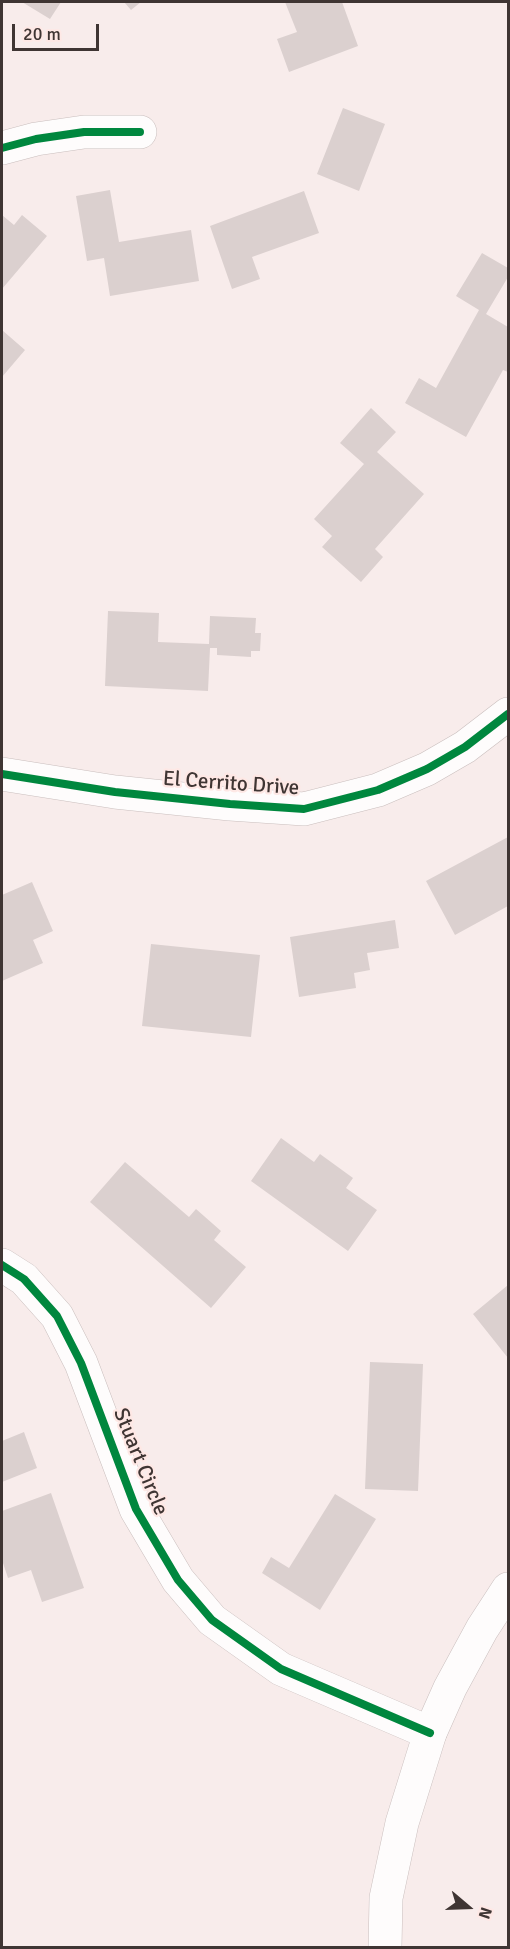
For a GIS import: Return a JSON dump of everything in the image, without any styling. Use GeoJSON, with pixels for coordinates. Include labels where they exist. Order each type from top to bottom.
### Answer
{"type":"FeatureCollection","features":[{"type":"Feature","properties":{"kind":"street"},"geometry":{"type":"LineString","coordinates":[[2,148],[36,139],[84,132],[140,132]]}},
{"type":"Feature","properties":{"kind":"street","name":"El Cerrito Drive"},"geometry":{"type":"LineString","coordinates":[[2,774],[127,793],[304,809],[378,790],[427,770],[465,747],[508,714]]}},
{"type":"Feature","properties":{"kind":"street","name":"Stuart Circle"},"geometry":{"type":"LineString","coordinates":[[2,1265],[24,1279],[57,1316],[81,1363],[136,1509],[178,1580],[212,1620],[281,1669],[430,1733]]}},
{"type":"Feature","properties":{"kind":"street"},"geometry":{"type":"LineString","coordinates":[[385,1947],[386,1898],[400,1834],[430,1733],[450,1688],[482,1629],[508,1589]]}},
{"type":"Feature","properties":{"kind":"building"},"geometry":{"type":"Polygon","coordinates":[[[22,2],[61,2],[50,19],[22,2]]]}},
{"type":"Feature","properties":{"kind":"building"},"geometry":{"type":"Polygon","coordinates":[[[124,2],[141,2],[131,10],[124,2]]]}},
{"type":"Feature","properties":{"kind":"building"},"geometry":{"type":"Polygon","coordinates":[[[285,2],[342,2],[358,46],[289,72],[277,39],[297,32],[285,2]]]}},
{"type":"Feature","properties":{"kind":"building"},"geometry":{"type":"Polygon","coordinates":[[[343,108],[385,124],[359,191],[317,174],[343,108]]]}},
{"type":"Feature","properties":{"kind":"building"},"geometry":{"type":"Polygon","coordinates":[[[110,190],[119,242],[191,230],[199,281],[110,296],[104,258],[87,261],[76,196],[110,190]]]}},
{"type":"Feature","properties":{"kind":"building"},"geometry":{"type":"Polygon","coordinates":[[[304,191],[319,233],[252,257],[260,279],[232,289],[210,226],[304,191]]]}},
{"type":"Feature","properties":{"kind":"building"},"geometry":{"type":"Polygon","coordinates":[[[2,215],[14,225],[22,215],[47,236],[2,289],[2,215]]]}},
{"type":"Feature","properties":{"kind":"building"},"geometry":{"type":"Polygon","coordinates":[[[482,253],[508,268],[508,277],[486,314],[508,327],[508,372],[503,370],[466,437],[405,403],[419,378],[436,388],[479,310],[456,296],[482,253]]]}},
{"type":"Feature","properties":{"kind":"building"},"geometry":{"type":"Polygon","coordinates":[[[2,330],[25,350],[2,377],[2,330]]]}},
{"type":"Feature","properties":{"kind":"building"},"geometry":{"type":"Polygon","coordinates":[[[371,408],[396,432],[377,452],[424,494],[375,549],[383,557],[361,582],[322,547],[332,536],[314,519],[364,464],[340,443],[371,408]]]}},
{"type":"Feature","properties":{"kind":"building"},"geometry":{"type":"Polygon","coordinates":[[[108,611],[159,613],[158,642],[209,644],[210,616],[256,618],[255,633],[261,633],[260,651],[251,651],[251,657],[217,655],[217,648],[210,648],[208,691],[105,686],[108,611]]]}},
{"type":"Feature","properties":{"kind":"building"},"geometry":{"type":"Polygon","coordinates":[[[508,837],[508,906],[455,935],[426,881],[508,837]]]}},
{"type":"Feature","properties":{"kind":"building"},"geometry":{"type":"Polygon","coordinates":[[[32,882],[53,931],[33,940],[43,963],[2,981],[2,895],[32,882]]]}},
{"type":"Feature","properties":{"kind":"building"},"geometry":{"type":"Polygon","coordinates":[[[395,920],[399,948],[367,953],[370,970],[354,973],[356,988],[299,997],[290,937],[395,920]]]}},
{"type":"Feature","properties":{"kind":"building"},"geometry":{"type":"Polygon","coordinates":[[[151,944],[260,955],[251,1037],[142,1026],[151,944]]]}},
{"type":"Feature","properties":{"kind":"building"},"geometry":{"type":"Polygon","coordinates":[[[281,1138],[314,1162],[320,1154],[353,1178],[346,1188],[377,1210],[348,1251],[251,1181],[281,1138]]]}},
{"type":"Feature","properties":{"kind":"building"},"geometry":{"type":"Polygon","coordinates":[[[125,1162],[189,1217],[196,1209],[221,1231],[214,1240],[246,1267],[211,1308],[90,1202],[125,1162]]]}},
{"type":"Feature","properties":{"kind":"building"},"geometry":{"type":"Polygon","coordinates":[[[508,1285],[508,1358],[473,1314],[508,1285]]]}},
{"type":"Feature","properties":{"kind":"building"},"geometry":{"type":"Polygon","coordinates":[[[370,1362],[423,1364],[418,1491],[365,1489],[370,1362]]]}},
{"type":"Feature","properties":{"kind":"building"},"geometry":{"type":"Polygon","coordinates":[[[24,1432],[37,1468],[2,1482],[2,1441],[24,1432]]]}},
{"type":"Feature","properties":{"kind":"building"},"geometry":{"type":"Polygon","coordinates":[[[51,1493],[84,1588],[42,1602],[31,1570],[8,1578],[2,1560],[2,1511],[51,1493]]]}},
{"type":"Feature","properties":{"kind":"building"},"geometry":{"type":"Polygon","coordinates":[[[335,1494],[376,1519],[320,1610],[262,1573],[271,1557],[289,1568],[335,1494]]]}},
{"type":"Feature","properties":{"kind":"cycle path"},"geometry":{"type":"LineString","coordinates":[[2,148],[36,139],[84,132],[140,132]]}},
{"type":"Feature","properties":{"kind":"cycle path"},"geometry":{"type":"LineString","coordinates":[[2,774],[115,792],[304,809],[378,790],[427,769],[465,747],[508,714]]}},
{"type":"Feature","properties":{"kind":"cycle path"},"geometry":{"type":"LineString","coordinates":[[2,1265],[24,1279],[57,1316],[81,1363],[136,1509],[178,1580],[212,1620],[281,1669],[430,1733]]}}]}
